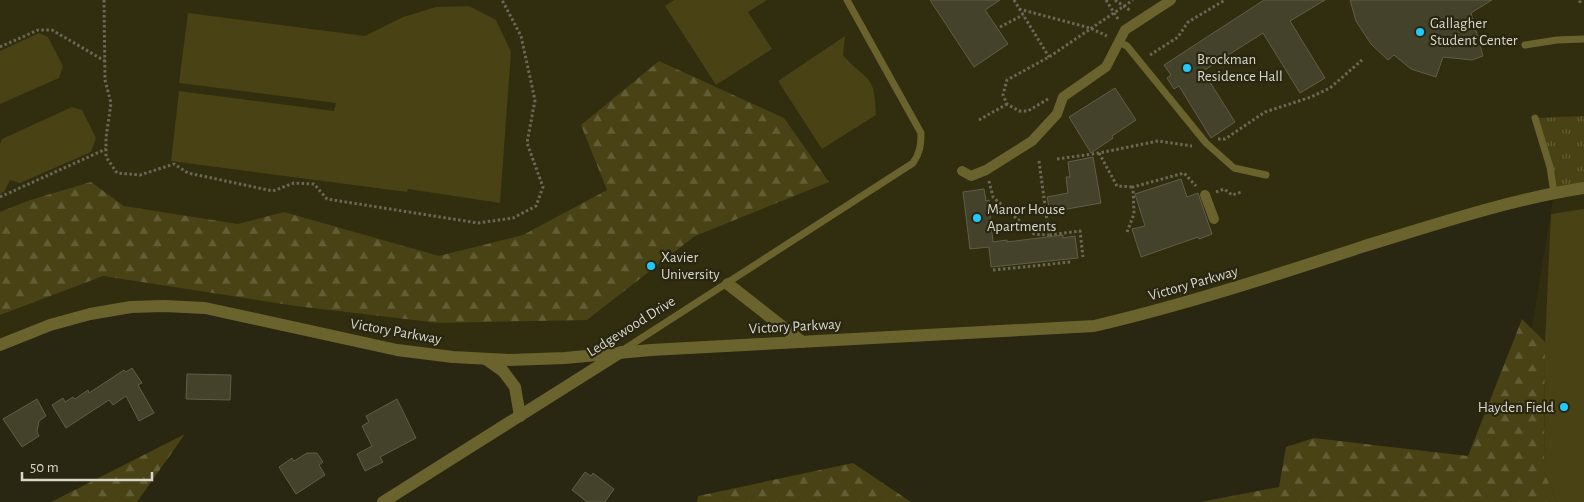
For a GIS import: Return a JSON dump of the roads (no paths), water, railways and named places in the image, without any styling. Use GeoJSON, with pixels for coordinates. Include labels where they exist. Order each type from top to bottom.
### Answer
{"type":"FeatureCollection","features":[{"type":"Feature","properties":{"kind":"street"},"geometry":{"type":"LineString","coordinates":[[962,171],[971,176],[986,170],[1032,141],[1057,114],[1063,97],[1106,67],[1125,30],[1170,0]]}},
{"type":"Feature","properties":{"kind":"street","name":"Victory Parkway"},"geometry":{"type":"LineString","coordinates":[[0,345],[50,324],[90,314],[131,308],[164,306],[205,308],[397,350],[453,357],[509,360],[1094,326],[1164,309],[1432,225],[1554,192],[1584,188]]}},
{"type":"Feature","properties":{"kind":"street"},"geometry":{"type":"LineString","coordinates":[[1205,195],[1214,219]]}},
{"type":"Feature","properties":{"kind":"street"},"geometry":{"type":"LineString","coordinates":[[728,284],[802,342]]}},
{"type":"Feature","properties":{"kind":"street","name":"Ledgewood Drive"},"geometry":{"type":"LineString","coordinates":[[383,502],[621,352]]}},
{"type":"Feature","properties":{"kind":"street"},"geometry":{"type":"LineString","coordinates":[[486,359],[503,371],[515,387],[520,416]]}},
{"type":"Feature","properties":{"kind":"lane","name":"Ledgewood Drive"},"geometry":{"type":"LineString","coordinates":[[621,352],[913,163],[918,156],[921,145],[921,133],[847,0]]}},
{"type":"Feature","properties":{"kind":"lane"},"geometry":{"type":"LineString","coordinates":[[1525,45],[1558,40],[1584,39]]}},
{"type":"Feature","properties":{"kind":"lane"},"geometry":{"type":"LineString","coordinates":[[1119,42],[1127,46],[1138,62],[1179,108],[1206,143],[1234,168],[1266,175]]}},
{"type":"Feature","properties":{"kind":"lane"},"geometry":{"type":"LineString","coordinates":[[1535,118],[1550,167],[1554,192]]}},
{"type":"Feature","properties":{"kind":"place","name":"Gallagher Student Center"},"geometry":{"type":"Point","coordinates":[1420,32]}},
{"type":"Feature","properties":{"kind":"place","name":"Brockman Residence Hall"},"geometry":{"type":"Point","coordinates":[1187,68]}},
{"type":"Feature","properties":{"kind":"place","name":"Manor House Apartments"},"geometry":{"type":"Point","coordinates":[977,218]}},
{"type":"Feature","properties":{"kind":"place","name":"Xavier University"},"geometry":{"type":"Point","coordinates":[651,266]}},
{"type":"Feature","properties":{"kind":"place","name":"Hayden Field"},"geometry":{"type":"Point","coordinates":[1564,407]}}]}
